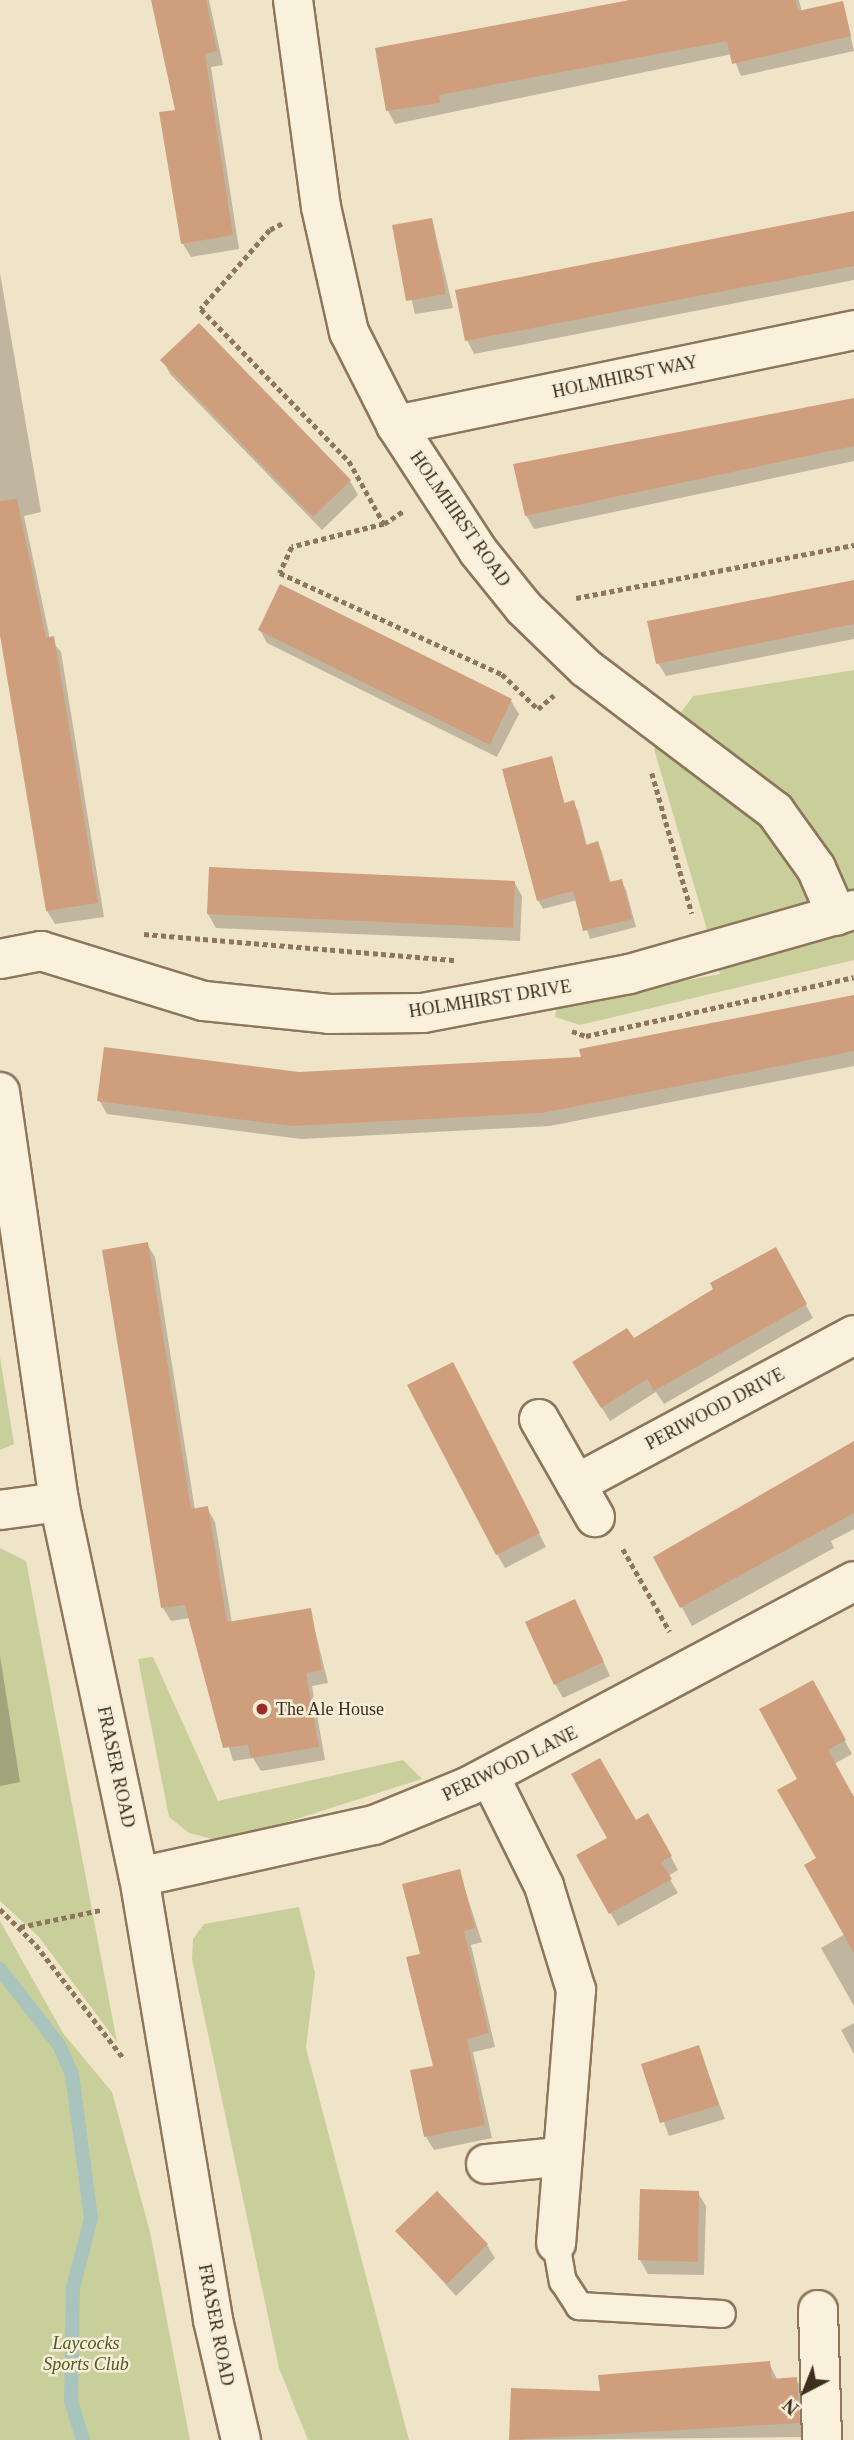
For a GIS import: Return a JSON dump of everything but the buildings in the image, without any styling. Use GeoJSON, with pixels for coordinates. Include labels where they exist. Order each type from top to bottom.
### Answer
{"type":"FeatureCollection","features":[{"type":"Feature","properties":{"kind":"street","name":"HOLMHIRST ROAD"},"geometry":{"type":"LineString","coordinates":[[293,0],[321,208],[349,332],[396,425],[435,488],[524,608],[586,668],[775,811],[846,913]]}},
{"type":"Feature","properties":{"kind":"street","name":"HOLMHIRST WAY"},"geometry":{"type":"LineString","coordinates":[[396,425],[854,330]]}},
{"type":"Feature","properties":{"kind":"street","name":"HOLMHIRST DRIVE"},"geometry":{"type":"LineString","coordinates":[[0,959],[41,951],[204,1001],[328,1014],[423,1013],[517,998],[705,953],[846,913]]}},
{"type":"Feature","properties":{"kind":"street","name":"FRASER ROAD"},"geometry":{"type":"LineString","coordinates":[[0,1091],[59,1502],[141,1890],[179,2099],[213,2320],[242,2440]]}},
{"type":"Feature","properties":{"kind":"street","name":"PERIWOOD DRIVE"},"geometry":{"type":"LineString","coordinates":[[576,1484],[854,1335]]}},
{"type":"Feature","properties":{"kind":"street"},"geometry":{"type":"LineString","coordinates":[[539,1419],[595,1517]]}},
{"type":"Feature","properties":{"kind":"street"},"geometry":{"type":"LineString","coordinates":[[0,1510],[59,1502]]}},
{"type":"Feature","properties":{"kind":"street","name":"PERIWOOD LANE"},"geometry":{"type":"LineString","coordinates":[[141,1890],[374,1825],[490,1777],[692,1670],[849,1595]]}},
{"type":"Feature","properties":{"kind":"street"},"geometry":{"type":"LineString","coordinates":[[490,1777],[544,1886],[576,1990],[558,2157],[556,2243]]}},
{"type":"Feature","properties":{"kind":"street"},"geometry":{"type":"LineString","coordinates":[[486,2164],[558,2157]]}},
{"type":"Feature","properties":{"kind":"street"},"geometry":{"type":"LineString","coordinates":[[818,2310],[822,2440]]}},
{"type":"Feature","properties":{"kind":"lane"},"geometry":{"type":"LineString","coordinates":[[556,2243],[563,2281],[579,2306],[722,2314]]}},
{"type":"Feature","properties":{"kind":"path"},"geometry":{"type":"LineString","coordinates":[[321,208],[270,229],[201,309],[349,461],[384,524]]}},
{"type":"Feature","properties":{"kind":"path"},"geometry":{"type":"LineString","coordinates":[[435,488],[384,524],[292,547],[281,573],[502,674],[538,709],[586,668]]}},
{"type":"Feature","properties":{"kind":"path"},"geometry":{"type":"LineString","coordinates":[[524,608],[854,545]]}},
{"type":"Feature","properties":{"kind":"path"},"geometry":{"type":"LineString","coordinates":[[649,764],[705,953]]}},
{"type":"Feature","properties":{"kind":"path"},"geometry":{"type":"LineString","coordinates":[[131,933],[471,961]]}},
{"type":"Feature","properties":{"kind":"path"},"geometry":{"type":"LineString","coordinates":[[561,1026],[586,1036],[854,976]]}},
{"type":"Feature","properties":{"kind":"path"},"geometry":{"type":"LineString","coordinates":[[595,1517],[614,1533],[692,1670]]}},
{"type":"Feature","properties":{"kind":"path"},"geometry":{"type":"LineString","coordinates":[[20,1927],[141,1890]]}},
{"type":"Feature","properties":{"kind":"path"},"geometry":{"type":"LineString","coordinates":[[0,1909],[20,1927],[115,2052],[179,2099]]}},
{"type":"Feature","properties":{"kind":"green space"},"geometry":{"type":"Polygon","coordinates":[[[854,670],[854,960],[580,1025],[555,1017],[557,1004],[720,974],[654,749],[693,696],[854,670]]]}},
{"type":"Feature","properties":{"kind":"green space"},"geometry":{"type":"Polygon","coordinates":[[[0,1357],[14,1444],[0,1450],[0,1357]]]}},
{"type":"Feature","properties":{"kind":"green space"},"geometry":{"type":"Polygon","coordinates":[[[0,1548],[26,1561],[117,2042],[39,1937],[0,1901],[0,1548]]]}},
{"type":"Feature","properties":{"kind":"green space"},"geometry":{"type":"Polygon","coordinates":[[[153,1657],[218,1801],[403,1760],[422,1779],[224,1842],[189,1833],[169,1817],[138,1659],[153,1657]]]}},
{"type":"Feature","properties":{"kind":"green space"},"geometry":{"type":"Polygon","coordinates":[[[299,1907],[315,1973],[306,2048],[409,2440],[308,2440],[279,2368],[192,1959],[193,1939],[204,1924],[299,1907]]]}},
{"type":"Feature","properties":{"kind":"green space","name":"Laycocks Sports Club"},"geometry":{"type":"Polygon","coordinates":[[[0,1921],[63,2033],[112,2092],[150,2232],[190,2440],[0,2440],[0,1921]]]}},
{"type":"Feature","properties":{"kind":"waterway"},"geometry":{"type":"LineString","coordinates":[[0,1969],[59,2045],[72,2074],[91,2218],[73,2288],[71,2401],[83,2440]]}},
{"type":"Feature","properties":{"kind":"place","name":"The Ale House"},"geometry":{"type":"Point","coordinates":[262,1709]}}]}
